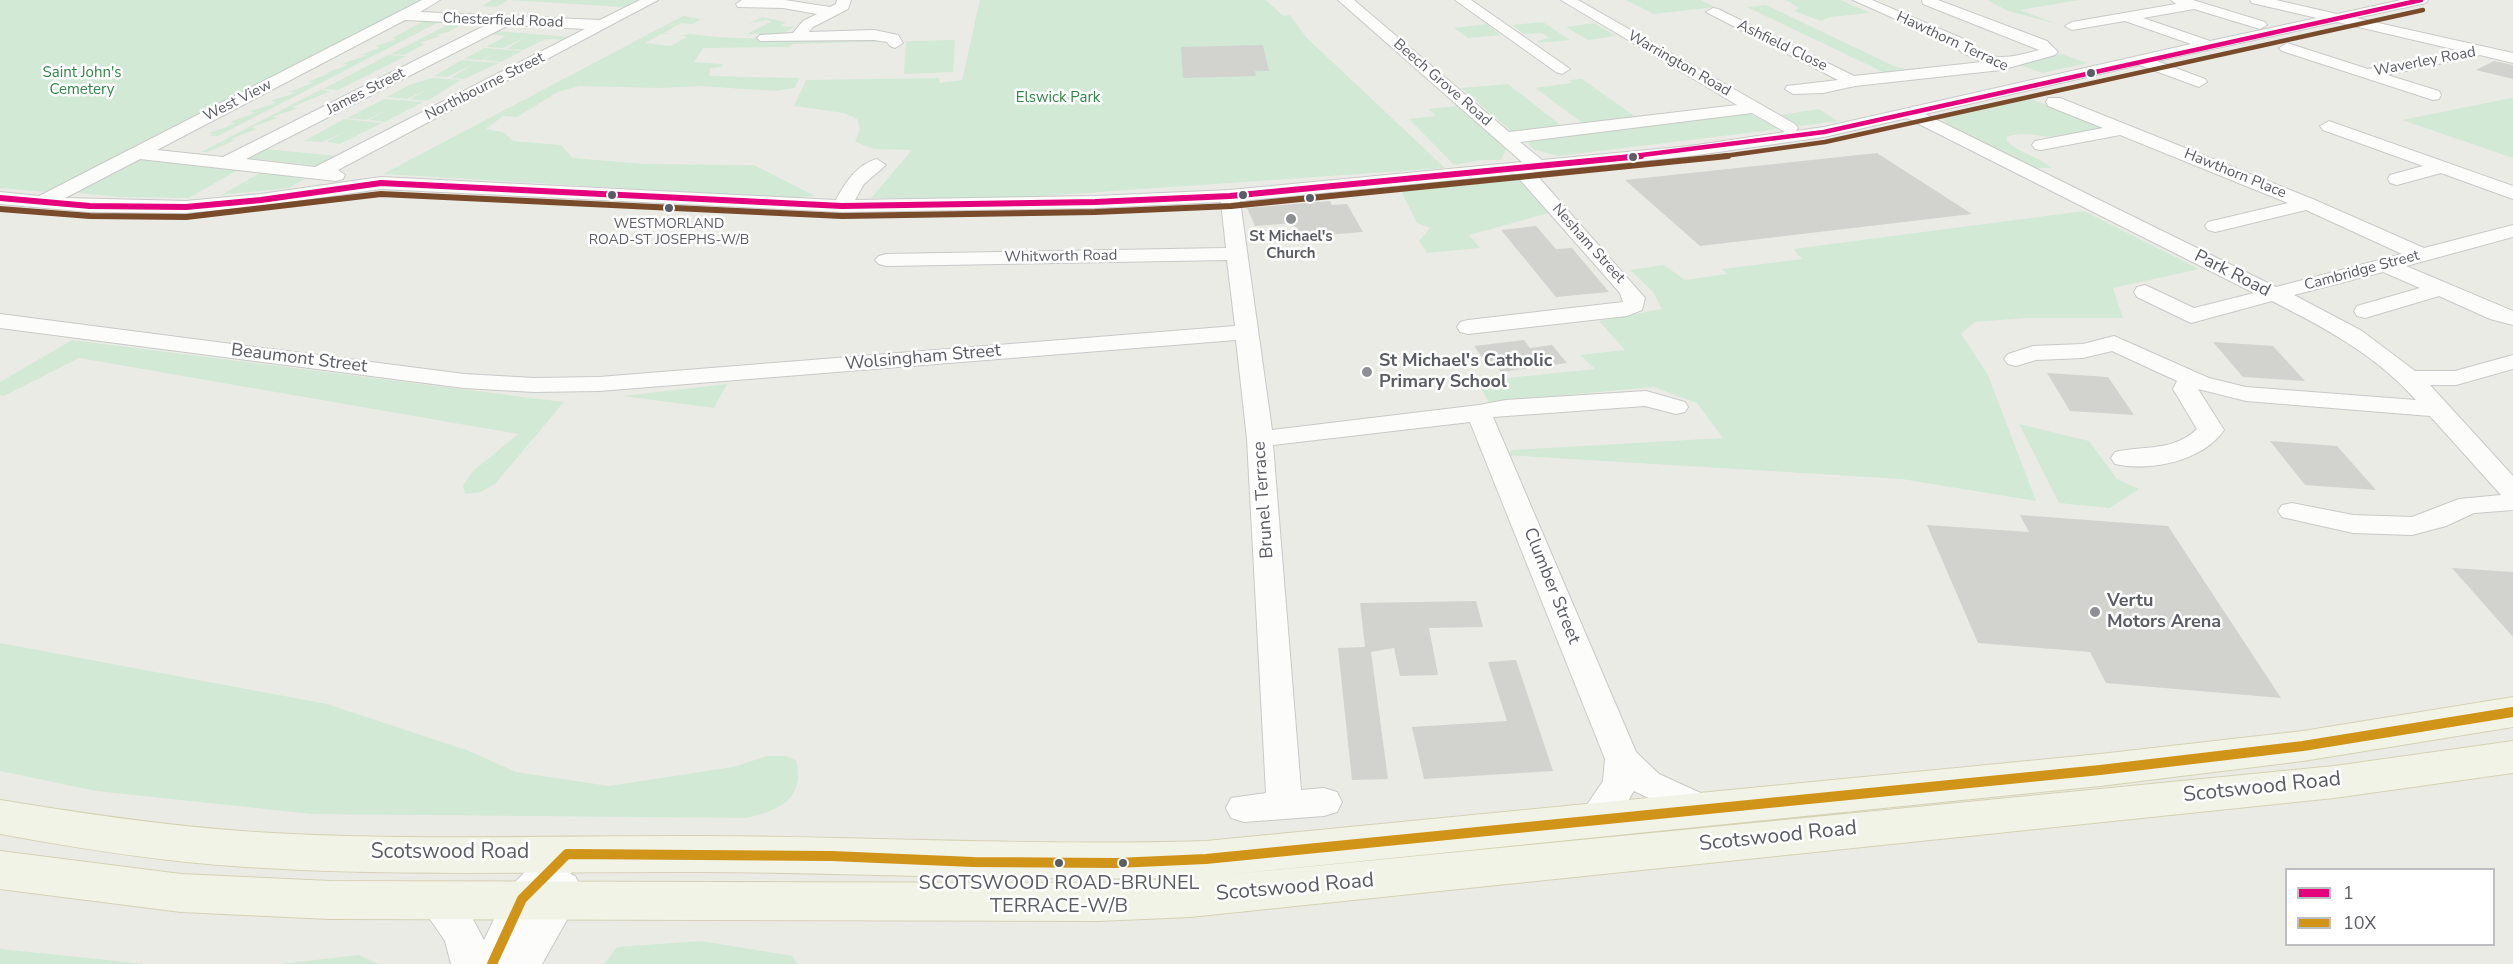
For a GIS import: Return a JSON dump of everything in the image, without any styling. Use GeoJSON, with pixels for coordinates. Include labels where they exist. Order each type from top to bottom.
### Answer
{"type":"FeatureCollection","features":[{"type":"Feature","properties":{"kind":"main road","name":"Scotswood Road"},"geometry":{"type":"LineString","coordinates":[[0,817],[90,834],[220,847],[359,853],[842,856],[973,862],[1116,863],[1206,859],[2100,770],[2303,746],[2513,712]]}},
{"type":"Feature","properties":{"kind":"main road","name":"Scotswood Road"},"geometry":{"type":"LineString","coordinates":[[0,870],[41,877],[181,892],[330,900],[998,902],[1190,897],[2334,782],[2513,757]]}},
{"type":"Feature","properties":{"kind":"street","name":"West View"},"geometry":{"type":"LineString","coordinates":[[42,202],[433,0]]}},
{"type":"Feature","properties":{"kind":"street","name":"Northbourne Street"},"geometry":{"type":"LineString","coordinates":[[318,173],[651,0]]}},
{"type":"Feature","properties":{"kind":"street"},"geometry":{"type":"LineString","coordinates":[[797,37],[808,24],[843,6],[844,0]]}},
{"type":"Feature","properties":{"kind":"street","name":"Beech Grove Road"},"geometry":{"type":"LineString","coordinates":[[1345,0],[1506,138],[1529,168]]}},
{"type":"Feature","properties":{"kind":"street"},"geometry":{"type":"LineString","coordinates":[[1462,0],[1562,69]]}},
{"type":"Feature","properties":{"kind":"street","name":"Warrington Road"},"geometry":{"type":"LineString","coordinates":[[1568,0],[1789,128]]}},
{"type":"Feature","properties":{"kind":"street","name":"Hawthorn Terrace"},"geometry":{"type":"LineString","coordinates":[[1860,0],[1961,43],[1966,49],[2044,84]]}},
{"type":"Feature","properties":{"kind":"street"},"geometry":{"type":"LineString","coordinates":[[1793,88],[1822,88],[1857,81],[2001,65],[2050,52],[2042,44],[1928,1],[1933,0]]}},
{"type":"Feature","properties":{"kind":"street"},"geometry":{"type":"LineString","coordinates":[[2178,0],[2260,25]]}},
{"type":"Feature","properties":{"kind":"street"},"geometry":{"type":"LineString","coordinates":[[2258,0],[2513,58]]}},
{"type":"Feature","properties":{"kind":"street"},"geometry":{"type":"LineString","coordinates":[[0,198],[135,208],[186,207],[261,200],[365,184],[403,183],[842,206],[1095,202],[1230,196],[1690,151],[1824,132],[2044,84],[2140,60],[2421,0]]}},
{"type":"Feature","properties":{"kind":"street"},"geometry":{"type":"LineString","coordinates":[[743,4],[783,4],[832,12]]}},
{"type":"Feature","properties":{"kind":"street"},"geometry":{"type":"LineString","coordinates":[[447,18],[472,5]]}},
{"type":"Feature","properties":{"kind":"street"},"geometry":{"type":"LineString","coordinates":[[2072,26],[2194,5]]}},
{"type":"Feature","properties":{"kind":"street"},"geometry":{"type":"LineString","coordinates":[[600,8],[634,9]]}},
{"type":"Feature","properties":{"kind":"street","name":"Ashfield Close"},"geometry":{"type":"LineString","coordinates":[[1713,12],[1892,96]]}},
{"type":"Feature","properties":{"kind":"street","name":"Chesterfield Road"},"geometry":{"type":"LineString","coordinates":[[401,16],[606,25]]}},
{"type":"Feature","properties":{"kind":"street"},"geometry":{"type":"LineString","coordinates":[[2126,17],[2208,45]]}},
{"type":"Feature","properties":{"kind":"street","name":"James Street"},"geometry":{"type":"LineString","coordinates":[[225,163],[506,21]]}},
{"type":"Feature","properties":{"kind":"street"},"geometry":{"type":"LineString","coordinates":[[765,38],[874,35],[893,38],[895,44]]}},
{"type":"Feature","properties":{"kind":"street","name":"Waverley Road"},"geometry":{"type":"LineString","coordinates":[[2287,48],[2433,95]]}},
{"type":"Feature","properties":{"kind":"street","name":"Waverley Road"},"geometry":{"type":"LineString","coordinates":[[2366,74],[2483,51]]}},
{"type":"Feature","properties":{"kind":"street"},"geometry":{"type":"LineString","coordinates":[[2140,60],[2199,82]]}},
{"type":"Feature","properties":{"kind":"street","name":"Hawthorn Place"},"geometry":{"type":"LineString","coordinates":[[2054,102],[2308,204],[2422,255]]}},
{"type":"Feature","properties":{"kind":"street"},"geometry":{"type":"LineString","coordinates":[[1506,138],[1755,108]]}},
{"type":"Feature","properties":{"kind":"street","name":"Park Road"},"geometry":{"type":"LineString","coordinates":[[1910,113],[2342,329],[2368,345],[2410,378],[2486,466],[2513,491]]}},
{"type":"Feature","properties":{"kind":"street"},"geometry":{"type":"LineString","coordinates":[[2329,126],[2513,193]]}},
{"type":"Feature","properties":{"kind":"street"},"geometry":{"type":"LineString","coordinates":[[2041,145],[2122,129]]}},
{"type":"Feature","properties":{"kind":"street"},"geometry":{"type":"LineString","coordinates":[[137,153],[366,179],[365,184]]}},
{"type":"Feature","properties":{"kind":"street"},"geometry":{"type":"LineString","coordinates":[[842,206],[856,181],[877,165]]}},
{"type":"Feature","properties":{"kind":"street"},"geometry":{"type":"LineString","coordinates":[[186,207],[257,166]]}},
{"type":"Feature","properties":{"kind":"street"},"geometry":{"type":"LineString","coordinates":[[2397,179],[2442,167]]}},
{"type":"Feature","properties":{"kind":"street","name":"Nesham Street"},"geometry":{"type":"LineString","coordinates":[[1468,327],[1627,309],[1634,304],[1634,298],[1628,289],[1529,168]]}},
{"type":"Feature","properties":{"kind":"street","name":"Brunel Terrace"},"geometry":{"type":"LineString","coordinates":[[1230,196],[1260,440],[1284,805]]}},
{"type":"Feature","properties":{"kind":"street"},"geometry":{"type":"LineString","coordinates":[[2215,226],[2308,204]]}},
{"type":"Feature","properties":{"kind":"street","name":"Cambridge Street"},"geometry":{"type":"LineString","coordinates":[[2145,292],[2191,316],[2513,231]]}},
{"type":"Feature","properties":{"kind":"street","name":"Whitworth Road"},"geometry":{"type":"LineString","coordinates":[[886,260],[1237,254]]}},
{"type":"Feature","properties":{"kind":"street"},"geometry":{"type":"LineString","coordinates":[[2386,265],[2513,318]]}},
{"type":"Feature","properties":{"kind":"street"},"geometry":{"type":"LineString","coordinates":[[2365,311],[2441,289]]}},
{"type":"Feature","properties":{"kind":"street","name":"Beaumont Street"},"geometry":{"type":"LineString","coordinates":[[0,321],[464,381],[534,385],[599,384]]}},
{"type":"Feature","properties":{"kind":"street","name":"Wolsingham Street"},"geometry":{"type":"LineString","coordinates":[[599,384],[1247,332]]}},
{"type":"Feature","properties":{"kind":"street"},"geometry":{"type":"LineString","coordinates":[[2016,359],[2033,353],[2083,351],[2123,339],[2190,378],[2246,394],[2438,409]]}},
{"type":"Feature","properties":{"kind":"street"},"geometry":{"type":"LineString","coordinates":[[2410,378],[2456,378],[2513,362]]}},
{"type":"Feature","properties":{"kind":"street"},"geometry":{"type":"LineString","coordinates":[[2124,458],[2164,455],[2197,446],[2211,430],[2184,389],[2190,378]]}},
{"type":"Feature","properties":{"kind":"street"},"geometry":{"type":"LineString","coordinates":[[1260,440],[1479,413],[1506,407],[1646,398],[1677,407]]}},
{"type":"Feature","properties":{"kind":"street","name":"Clumber Street"},"geometry":{"type":"LineString","coordinates":[[1479,413],[1622,759],[1647,783],[1702,810]]}},
{"type":"Feature","properties":{"kind":"street"},"geometry":{"type":"LineString","coordinates":[[2292,511],[2353,524],[2412,526],[2436,520],[2469,505],[2513,502]]}},
{"type":"Feature","properties":{"kind":"street"},"geometry":{"type":"LineString","coordinates":[[1594,821],[1620,784],[1622,759]]}},
{"type":"Feature","properties":{"kind":"street"},"geometry":{"type":"LineString","coordinates":[[1244,808],[1324,802]]}},
{"type":"Feature","properties":{"kind":"street"},"geometry":{"type":"LineString","coordinates":[[492,964],[541,900],[567,854]]}},
{"type":"Feature","properties":{"kind":"street"},"geometry":{"type":"LineString","coordinates":[[436,900],[458,928],[467,946],[471,964]]}},
{"type":"Feature","properties":{"kind":"street"},"geometry":{"type":"LineString","coordinates":[[520,964],[541,900]]}},
{"type":"Feature","properties":{"kind":"green space","name":"Saint John's Cemetery"},"geometry":{"type":"Polygon","coordinates":[[[0,0],[424,0],[47,192],[0,188],[0,0]]]}},
{"type":"Feature","properties":{"kind":"green space"},"geometry":{"type":"Polygon","coordinates":[[[492,0],[508,0],[496,7],[482,6],[492,0]]]}},
{"type":"Feature","properties":{"kind":"green space"},"geometry":{"type":"Polygon","coordinates":[[[508,0],[638,0],[623,7],[508,0]]]}},
{"type":"Feature","properties":{"kind":"green space","name":"Elswick Park"},"geometry":{"type":"Polygon","coordinates":[[[980,0],[1266,0],[1283,16],[1290,15],[1307,38],[1445,168],[1013,198],[871,198],[912,150],[874,149],[855,142],[860,129],[857,119],[844,113],[794,106],[806,80],[939,78],[940,83],[962,80],[980,0]]]}},
{"type":"Feature","properties":{"kind":"green space"},"geometry":{"type":"Polygon","coordinates":[[[1626,0],[1701,0],[1715,7],[1654,14],[1626,0]]]}},
{"type":"Feature","properties":{"kind":"green space"},"geometry":{"type":"Polygon","coordinates":[[[1786,0],[1841,0],[1870,13],[1830,17],[1821,21],[1794,11],[1799,8],[1786,0]]]}},
{"type":"Feature","properties":{"kind":"green space"},"geometry":{"type":"Polygon","coordinates":[[[1987,0],[2080,0],[2020,10],[2057,24],[2008,11],[1987,0]]]}},
{"type":"Feature","properties":{"kind":"green space"},"geometry":{"type":"Polygon","coordinates":[[[1766,5],[1894,66],[1905,69],[1885,73],[1747,7],[1766,5]]]}},
{"type":"Feature","properties":{"kind":"green space"},"geometry":{"type":"Polygon","coordinates":[[[683,16],[701,19],[693,24],[681,23],[664,33],[671,34],[661,34],[645,43],[671,46],[687,37],[680,35],[690,35],[686,33],[736,38],[838,37],[888,41],[793,44],[789,47],[703,48],[694,62],[723,64],[722,67],[710,68],[709,76],[800,78],[794,88],[775,91],[699,86],[660,88],[579,86],[558,92],[517,117],[503,116],[486,129],[503,132],[513,141],[561,145],[573,158],[645,164],[754,165],[815,196],[789,198],[383,174],[683,16]]]}},
{"type":"Feature","properties":{"kind":"green space"},"geometry":{"type":"Polygon","coordinates":[[[762,17],[786,22],[781,26],[795,27],[781,34],[747,34],[772,21],[765,20],[749,24],[762,17]]]}},
{"type":"Feature","properties":{"kind":"green space"},"geometry":{"type":"Polygon","coordinates":[[[426,20],[441,21],[218,136],[210,136],[213,134],[209,133],[232,125],[235,123],[230,122],[273,104],[276,102],[271,101],[292,94],[295,92],[289,92],[312,82],[307,82],[348,65],[343,64],[363,57],[366,55],[360,55],[379,48],[376,46],[394,40],[396,38],[392,38],[426,20]]]}},
{"type":"Feature","properties":{"kind":"green space"},"geometry":{"type":"Polygon","coordinates":[[[453,22],[467,22],[420,43],[425,44],[404,55],[391,54],[453,22]]]}},
{"type":"Feature","properties":{"kind":"green space"},"geometry":{"type":"Polygon","coordinates":[[[1543,22],[1570,40],[1538,43],[1537,41],[1549,38],[1542,33],[1524,34],[1512,25],[1543,22]]]}},
{"type":"Feature","properties":{"kind":"green space"},"geometry":{"type":"Polygon","coordinates":[[[1594,23],[1616,36],[1588,40],[1566,27],[1594,23]]]}},
{"type":"Feature","properties":{"kind":"green space"},"geometry":{"type":"Polygon","coordinates":[[[1486,24],[1501,35],[1468,38],[1454,28],[1486,24]]]}},
{"type":"Feature","properties":{"kind":"green space"},"geometry":{"type":"Polygon","coordinates":[[[496,31],[571,37],[565,40],[546,39],[523,50],[506,49],[526,37],[503,48],[486,47],[506,36],[489,34],[496,31]]]}},
{"type":"Feature","properties":{"kind":"green space"},"geometry":{"type":"Polygon","coordinates":[[[955,40],[953,72],[904,74],[906,41],[955,40]]]}},
{"type":"Feature","properties":{"kind":"green space"},"geometry":{"type":"Polygon","coordinates":[[[484,48],[522,51],[501,62],[484,60],[496,53],[482,60],[464,59],[484,48]]]}},
{"type":"Feature","properties":{"kind":"green space"},"geometry":{"type":"Polygon","coordinates":[[[2062,54],[2087,63],[2043,73],[2019,65],[2062,54]]]}},
{"type":"Feature","properties":{"kind":"green space"},"geometry":{"type":"Polygon","coordinates":[[[388,55],[406,56],[338,90],[323,89],[388,55]]]}},
{"type":"Feature","properties":{"kind":"green space"},"geometry":{"type":"Polygon","coordinates":[[[462,60],[499,63],[464,79],[451,78],[472,65],[447,77],[434,76],[462,60]]]}},
{"type":"Feature","properties":{"kind":"green space"},"geometry":{"type":"Polygon","coordinates":[[[432,78],[461,80],[427,101],[410,99],[426,90],[407,99],[387,97],[409,85],[432,78]]]}},
{"type":"Feature","properties":{"kind":"green space"},"geometry":{"type":"Polygon","coordinates":[[[1582,79],[1636,117],[1584,124],[1535,88],[1571,83],[1570,80],[1582,79]]]}},
{"type":"Feature","properties":{"kind":"green space"},"geometry":{"type":"Polygon","coordinates":[[[1508,84],[1562,126],[1512,132],[1461,88],[1508,84]]]}},
{"type":"Feature","properties":{"kind":"green space"},"geometry":{"type":"Polygon","coordinates":[[[320,90],[331,91],[292,107],[298,108],[273,117],[278,118],[254,126],[252,128],[257,129],[231,139],[235,140],[208,152],[201,152],[320,90]]]}},
{"type":"Feature","properties":{"kind":"green space"},"geometry":{"type":"Polygon","coordinates":[[[2026,97],[2104,128],[2058,137],[2027,134],[2007,137],[2007,141],[2012,145],[2052,168],[2035,168],[1951,126],[1938,116],[2026,97]]]}},
{"type":"Feature","properties":{"kind":"green space"},"geometry":{"type":"Polygon","coordinates":[[[384,99],[423,102],[385,122],[369,120],[387,110],[366,120],[347,118],[384,99]]]}},
{"type":"Feature","properties":{"kind":"green space"},"geometry":{"type":"Polygon","coordinates":[[[2513,99],[2513,158],[2402,120],[2513,99]]]}},
{"type":"Feature","properties":{"kind":"green space"},"geometry":{"type":"Polygon","coordinates":[[[1457,106],[1506,149],[1501,160],[1480,160],[1454,165],[1409,119],[1436,116],[1428,109],[1457,106]]]}},
{"type":"Feature","properties":{"kind":"green space"},"geometry":{"type":"Polygon","coordinates":[[[1819,109],[1838,121],[1800,126],[1780,115],[1819,109]]]}},
{"type":"Feature","properties":{"kind":"green space"},"geometry":{"type":"Polygon","coordinates":[[[1748,113],[1780,129],[1558,156],[1533,149],[1528,143],[1535,139],[1748,113]]]}},
{"type":"Feature","properties":{"kind":"green space"},"geometry":{"type":"Polygon","coordinates":[[[344,119],[382,123],[340,144],[326,142],[345,132],[322,142],[304,141],[344,119]]]}},
{"type":"Feature","properties":{"kind":"green space"},"geometry":{"type":"Polygon","coordinates":[[[265,149],[337,156],[319,166],[248,158],[265,149]]]}},
{"type":"Feature","properties":{"kind":"green space"},"geometry":{"type":"Polygon","coordinates":[[[138,158],[201,163],[238,170],[189,198],[119,197],[76,193],[138,158]]]}},
{"type":"Feature","properties":{"kind":"green space"},"geometry":{"type":"Polygon","coordinates":[[[260,173],[305,179],[289,188],[221,195],[260,173]]]}},
{"type":"Feature","properties":{"kind":"green space"},"geometry":{"type":"Polygon","coordinates":[[[1500,177],[1519,180],[1549,213],[1469,235],[1480,248],[1427,253],[1419,241],[1430,228],[1417,223],[1402,193],[1407,189],[1500,177]]]}},
{"type":"Feature","properties":{"kind":"green space"},"geometry":{"type":"Polygon","coordinates":[[[2084,211],[2199,269],[2113,288],[2123,318],[2025,318],[1975,322],[1961,334],[1988,375],[2036,501],[1902,479],[1505,455],[1512,450],[1723,438],[1697,403],[1654,387],[1488,402],[1478,381],[1595,369],[1580,355],[1625,350],[1599,321],[1662,309],[1653,292],[1630,270],[1664,265],[1685,280],[1727,274],[1722,269],[1802,259],[1793,249],[2084,211]]]}},
{"type":"Feature","properties":{"kind":"green space"},"geometry":{"type":"Polygon","coordinates":[[[72,340],[564,402],[495,484],[481,492],[465,494],[463,485],[473,471],[518,434],[79,358],[4,396],[0,395],[0,382],[72,340]]]}},
{"type":"Feature","properties":{"kind":"green space"},"geometry":{"type":"Polygon","coordinates":[[[727,384],[714,408],[622,396],[727,384]]]}},
{"type":"Feature","properties":{"kind":"green space"},"geometry":{"type":"Polygon","coordinates":[[[2019,424],[2089,441],[2117,479],[2139,489],[2110,508],[2059,503],[2019,424]]]}},
{"type":"Feature","properties":{"kind":"green space"},"geometry":{"type":"Polygon","coordinates":[[[0,643],[327,704],[469,751],[516,772],[609,786],[733,767],[767,756],[786,756],[796,760],[797,784],[787,801],[779,807],[747,818],[312,814],[96,791],[0,771],[0,643]]]}},
{"type":"Feature","properties":{"kind":"green space"},"geometry":{"type":"Polygon","coordinates":[[[701,941],[793,956],[797,964],[604,964],[617,947],[701,941]]]}},
{"type":"Feature","properties":{"kind":"green space"},"geometry":{"type":"Polygon","coordinates":[[[1,949],[146,964],[0,964],[1,949]]]}},
{"type":"Feature","properties":{"kind":"green space"},"geometry":{"type":"Polygon","coordinates":[[[359,955],[379,964],[279,964],[359,955]]]}},
{"type":"Feature","properties":{"kind":"building"},"geometry":{"type":"Polygon","coordinates":[[[1263,45],[1269,71],[1255,71],[1256,76],[1183,78],[1181,47],[1263,45]]]}},
{"type":"Feature","properties":{"kind":"building"},"geometry":{"type":"Polygon","coordinates":[[[2494,61],[2513,65],[2513,79],[2476,70],[2494,61]]]}},
{"type":"Feature","properties":{"kind":"building"},"geometry":{"type":"Polygon","coordinates":[[[1877,153],[1972,214],[1700,246],[1625,180],[1877,153]]]}},
{"type":"Feature","properties":{"kind":"building","name":"St Michael's Church"},"geometry":{"type":"Polygon","coordinates":[[[1330,201],[1332,205],[1347,204],[1363,232],[1300,237],[1293,223],[1255,226],[1247,208],[1330,201]]]}},
{"type":"Feature","properties":{"kind":"building"},"geometry":{"type":"Polygon","coordinates":[[[1536,226],[1556,249],[1572,248],[1609,292],[1556,297],[1501,230],[1536,226]]]}},
{"type":"Feature","properties":{"kind":"building"},"geometry":{"type":"Polygon","coordinates":[[[1524,340],[1530,348],[1552,345],[1567,363],[1501,372],[1494,363],[1487,364],[1474,346],[1524,340]]]}},
{"type":"Feature","properties":{"kind":"building"},"geometry":{"type":"Polygon","coordinates":[[[2213,342],[2273,346],[2305,381],[2243,377],[2213,342]]]}},
{"type":"Feature","properties":{"kind":"building"},"geometry":{"type":"Polygon","coordinates":[[[2047,373],[2108,377],[2134,415],[2070,411],[2047,373]]]}},
{"type":"Feature","properties":{"kind":"building"},"geometry":{"type":"Polygon","coordinates":[[[2270,441],[2337,446],[2376,490],[2305,485],[2270,441]]]}},
{"type":"Feature","properties":{"kind":"building","name":"Vertu Motors Arena"},"geometry":{"type":"Polygon","coordinates":[[[2020,515],[2168,526],[2281,698],[2106,683],[2090,652],[1978,643],[1927,525],[2029,532],[2020,515]]]}},
{"type":"Feature","properties":{"kind":"building"},"geometry":{"type":"Polygon","coordinates":[[[2452,568],[2513,572],[2513,637],[2452,568]]]}},
{"type":"Feature","properties":{"kind":"building"},"geometry":{"type":"Polygon","coordinates":[[[1476,601],[1483,627],[1429,628],[1438,675],[1400,676],[1394,648],[1371,652],[1388,779],[1352,780],[1338,648],[1365,647],[1360,603],[1476,601]]]}},
{"type":"Feature","properties":{"kind":"building"},"geometry":{"type":"Polygon","coordinates":[[[1516,660],[1553,771],[1424,779],[1412,727],[1507,721],[1488,662],[1516,660]]]}},
{"type":"Feature","properties":{"kind":"transit line","name":"1"},"geometry":{"type":"LineString","coordinates":[[0,198],[90,206],[186,207],[261,200],[381,183],[842,206],[1095,202],[1230,196],[1690,151],[1824,132],[2421,0]]}},
{"type":"Feature","properties":{"kind":"transit line"},"geometry":{"type":"LineString","coordinates":[[0,209],[90,216],[186,217],[262,210],[381,194],[842,216],[1095,212],[1231,206],[1691,161],[1825,142],[2423,10]]}},
{"type":"Feature","properties":{"kind":"transit line","name":"10X"},"geometry":{"type":"LineString","coordinates":[[492,964],[522,899],[567,854],[831,856],[973,862],[1116,863],[1206,859],[2100,770],[2303,746],[2513,712]]}},
{"type":"Feature","properties":{"kind":"place","name":"WESTMORLAND ROAD-ST JOSEPHS-W/B"},"geometry":{"type":"Point","coordinates":[669,208]}},
{"type":"Feature","properties":{"kind":"place","name":"St Michael's Church"},"geometry":{"type":"Point","coordinates":[1291,219]}},
{"type":"Feature","properties":{"kind":"place","name":"St Michael's Catholic Primary School"},"geometry":{"type":"Point","coordinates":[1367,372]}},
{"type":"Feature","properties":{"kind":"place","name":"Vertu Motors Arena"},"geometry":{"type":"Point","coordinates":[2095,612]}},
{"type":"Feature","properties":{"kind":"place","name":"SCOTSWOOD ROAD-BRUNEL TERRACE-W/B"},"geometry":{"type":"Point","coordinates":[1059,863]}}]}
